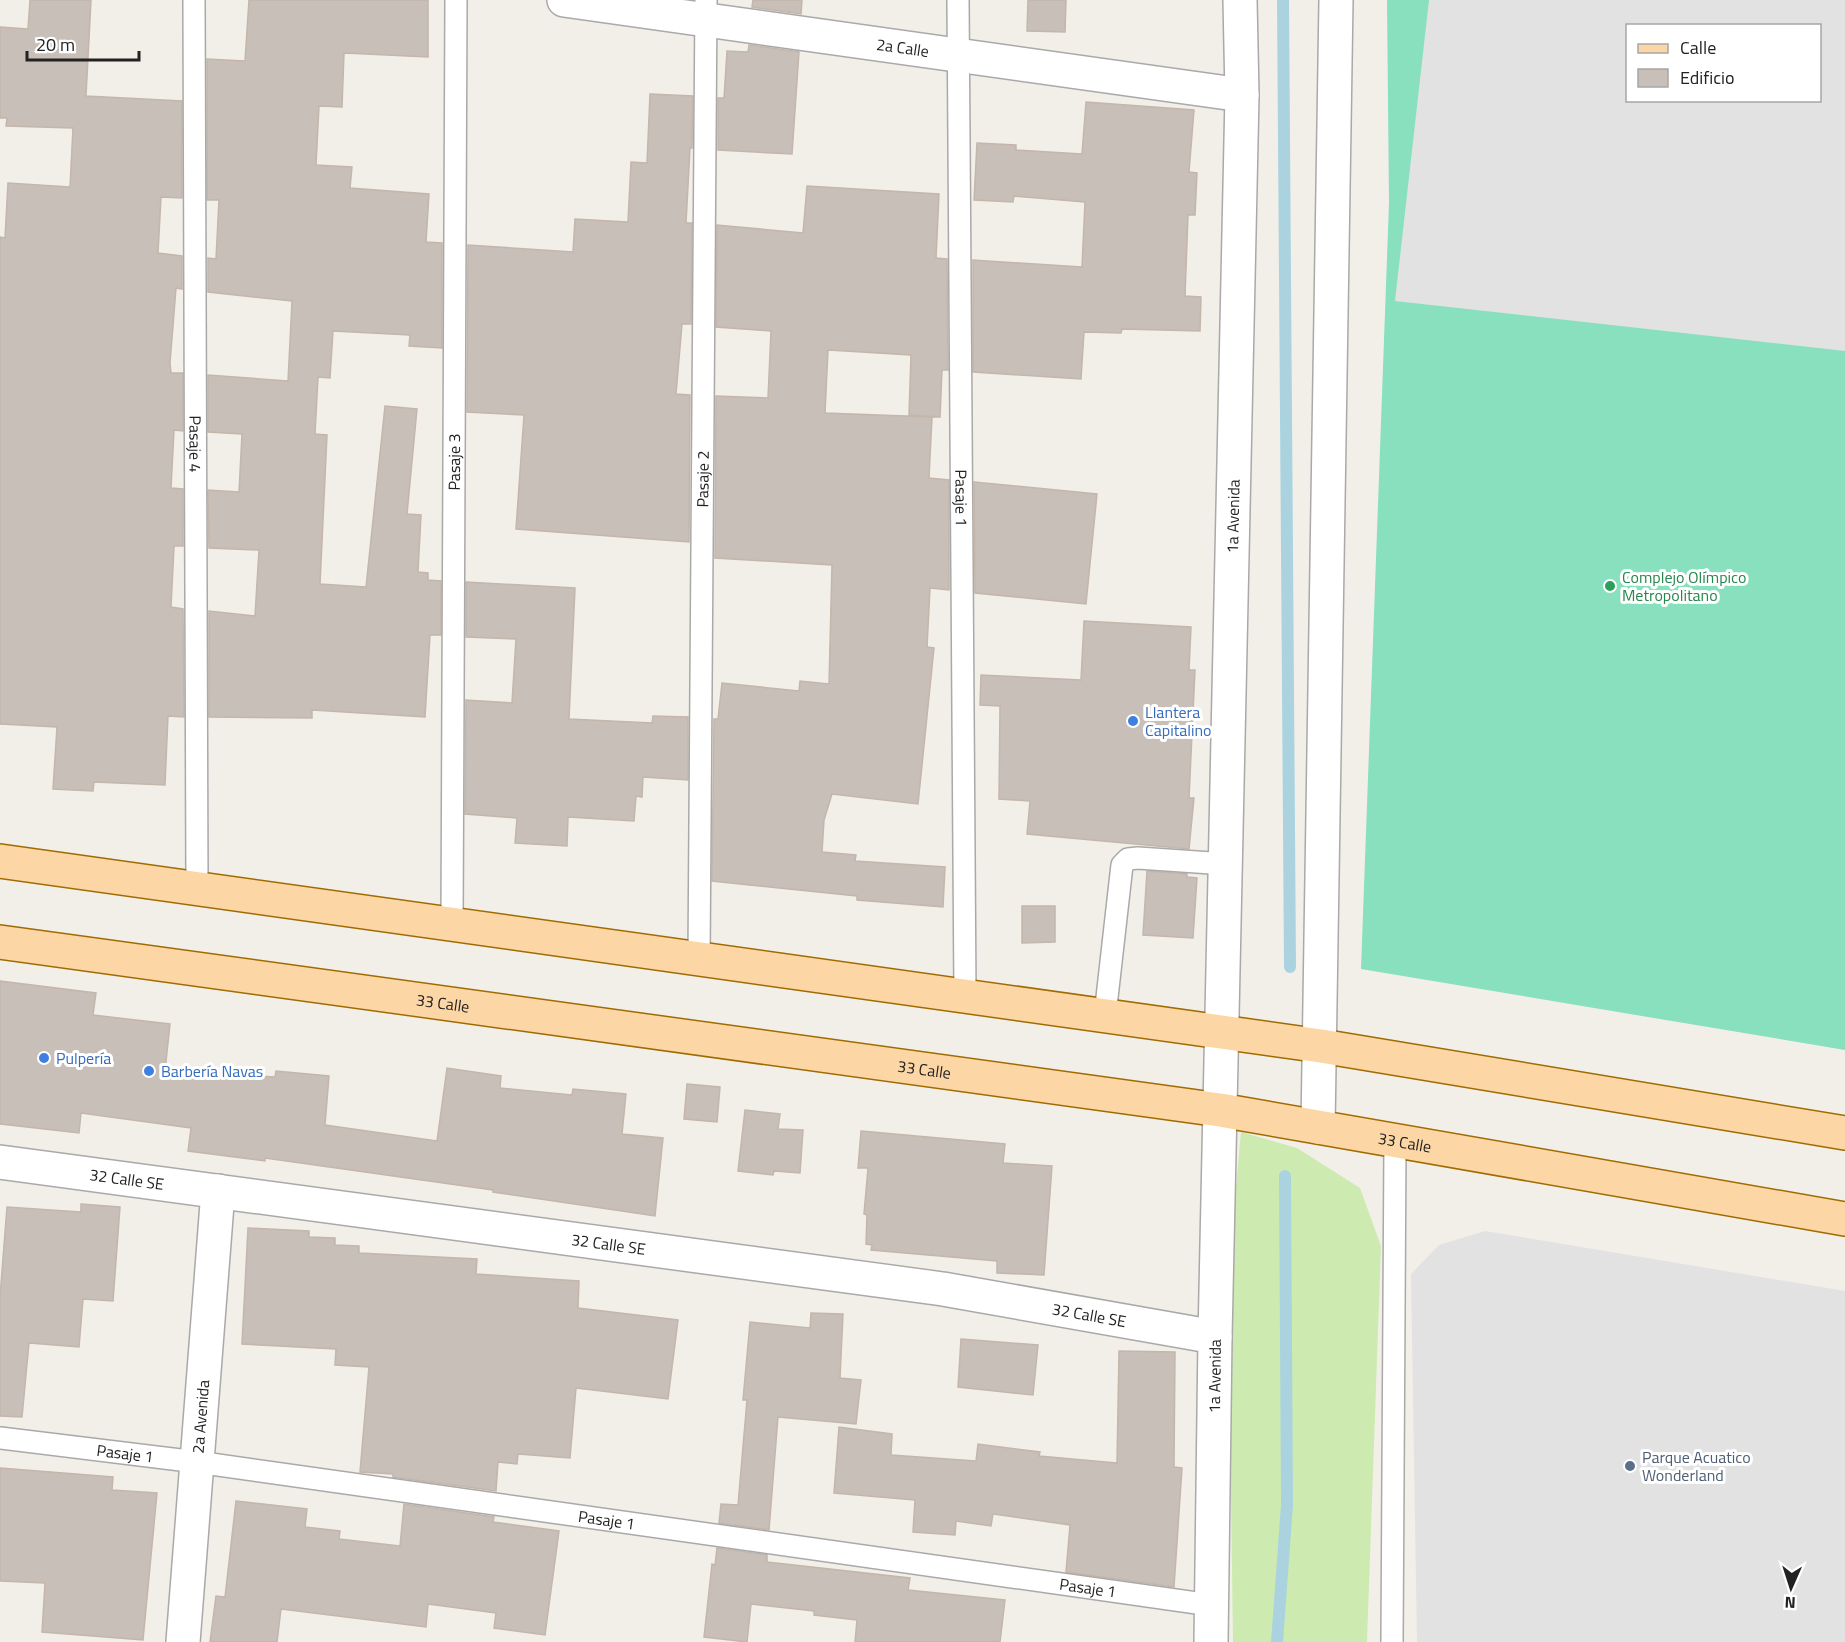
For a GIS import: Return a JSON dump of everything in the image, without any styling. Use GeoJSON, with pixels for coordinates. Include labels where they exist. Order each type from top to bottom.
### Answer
{"type":"FeatureCollection","features":[{"type":"Feature","properties":{"kind":"main road"},"geometry":{"type":"LineString","coordinates":[[0,861],[1321,1046],[1845,1133]]}},
{"type":"Feature","properties":{"kind":"main road","name":"33 Calle"},"geometry":{"type":"LineString","coordinates":[[0,942],[1220,1110],[1845,1219]]}},
{"type":"Feature","properties":{"kind":"street","name":"2a Calle"},"geometry":{"type":"LineString","coordinates":[[564,0],[706,10],[959,56],[1242,95]]}},
{"type":"Feature","properties":{"kind":"street","name":"1a Avenida"},"geometry":{"type":"LineString","coordinates":[[1211,1642],[1215,1337],[1242,95],[1240,0]]}},
{"type":"Feature","properties":{"kind":"street"},"geometry":{"type":"LineString","coordinates":[[1318,1127],[1336,0]]}},
{"type":"Feature","properties":{"kind":"street","name":"32 Calle SE"},"geometry":{"type":"LineString","coordinates":[[0,1162],[943,1289],[1215,1337]]}},
{"type":"Feature","properties":{"kind":"street","name":"2a Avenida"},"geometry":{"type":"LineString","coordinates":[[183,1642],[218,1191]]}},
{"type":"Feature","properties":{"kind":"lane","name":"Pasaje 4"},"geometry":{"type":"LineString","coordinates":[[194,0],[197,888]]}},
{"type":"Feature","properties":{"kind":"lane","name":"Pasaje 3"},"geometry":{"type":"LineString","coordinates":[[452,924],[456,0]]}},
{"type":"Feature","properties":{"kind":"lane","name":"Pasaje 1"},"geometry":{"type":"LineString","coordinates":[[958,0],[965,996]]}},
{"type":"Feature","properties":{"kind":"lane","name":"Pasaje 2"},"geometry":{"type":"LineString","coordinates":[[699,959],[706,10]]}},
{"type":"Feature","properties":{"kind":"lane"},"geometry":{"type":"LineString","coordinates":[[1104,1015],[1122,866],[1128,859],[1138,858],[1226,864]]}},
{"type":"Feature","properties":{"kind":"lane"},"geometry":{"type":"LineString","coordinates":[[1392,1642],[1395,1142]]}},
{"type":"Feature","properties":{"kind":"lane","name":"Pasaje 1"},"geometry":{"type":"LineString","coordinates":[[0,1438],[197,1462],[1212,1605]]}},
{"type":"Feature","properties":{"kind":"green space","name":"Complejo Olímpico Metropolitano"},"geometry":{"type":"Polygon","coordinates":[[[1387,0],[1845,0],[1845,1050],[1361,969],[1389,203],[1387,0]]]}},
{"type":"Feature","properties":{"kind":"green space"},"geometry":{"type":"Polygon","coordinates":[[[1241,1132],[1297,1148],[1360,1188],[1381,1246],[1367,1642],[1233,1642],[1228,1275],[1241,1132]]]}},
{"type":"Feature","properties":{"kind":"shaded area"},"geometry":{"type":"Polygon","coordinates":[[[1429,0],[1845,0],[1845,351],[1395,301],[1429,0]]]}},
{"type":"Feature","properties":{"kind":"shaded area","name":"Parque Acuatico Wonderland"},"geometry":{"type":"Polygon","coordinates":[[[1485,1231],[1845,1291],[1845,1642],[1417,1642],[1411,1274],[1439,1245],[1485,1231]]]}},
{"type":"Feature","properties":{"kind":"building"},"geometry":{"type":"Polygon","coordinates":[[[30,0],[91,0],[86,96],[182,101],[182,198],[161,197],[158,253],[182,256],[182,289],[176,288],[170,363],[171,373],[183,373],[183,431],[174,430],[171,488],[183,489],[183,546],[174,546],[171,607],[183,609],[184,717],[168,716],[165,785],[94,782],[93,791],[53,789],[57,727],[0,724],[0,237],[5,238],[8,183],[70,187],[73,128],[6,126],[7,118],[0,118],[0,27],[28,29],[30,0]]]}},
{"type":"Feature","properties":{"kind":"building"},"geometry":{"type":"Polygon","coordinates":[[[249,0],[428,0],[428,57],[344,53],[342,107],[319,106],[316,165],[352,167],[350,188],[429,194],[426,242],[442,243],[442,348],[409,346],[410,335],[333,331],[330,378],[318,377],[315,434],[327,435],[320,584],[366,587],[385,406],[417,409],[407,514],[421,515],[418,572],[428,573],[428,580],[441,581],[441,635],[430,635],[425,717],[312,710],[312,718],[209,717],[209,611],[255,616],[259,550],[209,548],[208,490],[239,492],[242,434],[208,432],[208,375],[288,381],[292,301],[208,292],[208,258],[216,259],[219,200],[207,200],[207,59],[245,61],[249,0]]]}},
{"type":"Feature","properties":{"kind":"building"},"geometry":{"type":"Polygon","coordinates":[[[753,0],[802,0],[801,14],[752,7],[753,0]]]}},
{"type":"Feature","properties":{"kind":"building"},"geometry":{"type":"Polygon","coordinates":[[[1028,0],[1066,0],[1065,32],[1027,31],[1028,0]]]}},
{"type":"Feature","properties":{"kind":"building"},"geometry":{"type":"Polygon","coordinates":[[[749,45],[799,52],[792,154],[718,150],[718,98],[724,98],[727,51],[748,52],[749,45]]]}},
{"type":"Feature","properties":{"kind":"building"},"geometry":{"type":"Polygon","coordinates":[[[650,94],[693,96],[692,148],[690,148],[686,223],[692,223],[691,324],[682,324],[676,394],[690,395],[689,542],[516,529],[524,415],[467,412],[468,245],[573,252],[575,219],[628,222],[631,162],[647,163],[650,94]]]}},
{"type":"Feature","properties":{"kind":"building"},"geometry":{"type":"Polygon","coordinates":[[[1086,102],[1194,110],[1189,172],[1197,173],[1195,215],[1188,215],[1185,296],[1201,297],[1200,331],[1122,329],[1121,333],[1084,332],[1081,379],[973,372],[973,260],[1082,267],[1085,202],[1014,196],[1013,202],[974,200],[977,143],[1016,145],[1016,150],[1082,154],[1086,102]]]}},
{"type":"Feature","properties":{"kind":"building"},"geometry":{"type":"Polygon","coordinates":[[[807,186],[939,194],[936,258],[947,259],[948,370],[942,370],[940,417],[909,415],[911,355],[828,350],[825,413],[932,417],[929,478],[949,480],[949,590],[930,588],[927,647],[934,648],[918,804],[832,794],[824,820],[822,852],[856,855],[855,861],[945,867],[943,907],[857,900],[857,896],[712,881],[714,719],[718,719],[722,683],[799,691],[800,681],[829,684],[832,565],[715,558],[716,396],[768,398],[771,331],[716,327],[717,225],[803,233],[807,186]]]}},
{"type":"Feature","properties":{"kind":"building"},"geometry":{"type":"Polygon","coordinates":[[[974,482],[1097,494],[1086,604],[975,593],[974,482]]]}},
{"type":"Feature","properties":{"kind":"building"},"geometry":{"type":"Polygon","coordinates":[[[466,582],[575,588],[569,719],[652,723],[653,716],[688,717],[688,780],[643,777],[642,797],[636,796],[634,821],[568,817],[567,846],[515,843],[517,818],[465,814],[466,700],[512,703],[516,639],[466,637],[466,582]]]}},
{"type":"Feature","properties":{"kind":"building"},"geometry":{"type":"Polygon","coordinates":[[[1084,621],[1191,627],[1189,670],[1195,670],[1189,798],[1194,798],[1189,849],[1027,834],[1030,801],[999,799],[1000,706],[980,705],[981,675],[1081,680],[1084,621]]]}},
{"type":"Feature","properties":{"kind":"building"},"geometry":{"type":"Polygon","coordinates":[[[1147,871],[1187,874],[1187,877],[1197,878],[1193,938],[1143,935],[1147,871]]]}},
{"type":"Feature","properties":{"kind":"building"},"geometry":{"type":"Polygon","coordinates":[[[1022,906],[1055,906],[1055,942],[1022,943],[1022,906]]]}},
{"type":"Feature","properties":{"kind":"building"},"geometry":{"type":"Polygon","coordinates":[[[0,981],[96,993],[93,1015],[170,1024],[165,1071],[275,1077],[276,1071],[329,1076],[325,1125],[437,1141],[447,1068],[501,1076],[500,1088],[572,1095],[573,1089],[626,1094],[622,1134],[663,1138],[655,1216],[493,1192],[493,1190],[265,1158],[265,1161],[188,1151],[191,1128],[81,1113],[79,1133],[0,1124],[0,981]]]}},
{"type":"Feature","properties":{"kind":"building"},"geometry":{"type":"Polygon","coordinates":[[[687,1084],[720,1087],[717,1122],[684,1119],[687,1084]]]}},
{"type":"Feature","properties":{"kind":"building"},"geometry":{"type":"Polygon","coordinates":[[[745,1110],[780,1114],[778,1129],[803,1130],[800,1173],[774,1171],[773,1175],[738,1171],[745,1110]]]}},
{"type":"Feature","properties":{"kind":"building"},"geometry":{"type":"Polygon","coordinates":[[[861,1131],[1005,1144],[1003,1163],[1052,1166],[1044,1275],[997,1273],[997,1261],[871,1250],[872,1245],[866,1244],[867,1215],[864,1214],[868,1168],[858,1168],[861,1131]]]}},
{"type":"Feature","properties":{"kind":"building"},"geometry":{"type":"Polygon","coordinates":[[[81,1204],[120,1207],[113,1301],[83,1299],[79,1347],[29,1343],[22,1417],[0,1416],[0,1297],[7,1207],[81,1212],[81,1204]]]}},
{"type":"Feature","properties":{"kind":"building"},"geometry":{"type":"Polygon","coordinates":[[[248,1228],[309,1231],[309,1237],[335,1238],[335,1245],[359,1246],[359,1253],[477,1259],[476,1274],[579,1281],[578,1308],[678,1320],[668,1399],[576,1388],[570,1458],[518,1454],[517,1464],[498,1462],[496,1491],[393,1477],[393,1474],[360,1472],[369,1367],[335,1365],[336,1349],[242,1344],[248,1228]]]}},
{"type":"Feature","properties":{"kind":"building"},"geometry":{"type":"Polygon","coordinates":[[[811,1313],[843,1314],[840,1378],[861,1380],[856,1424],[778,1417],[769,1530],[719,1523],[721,1504],[738,1505],[747,1400],[743,1400],[750,1322],[810,1328],[811,1313]]]}},
{"type":"Feature","properties":{"kind":"building"},"geometry":{"type":"Polygon","coordinates":[[[961,1339],[1038,1345],[1033,1395],[958,1387],[961,1339]]]}},
{"type":"Feature","properties":{"kind":"building"},"geometry":{"type":"Polygon","coordinates":[[[1119,1351],[1175,1352],[1174,1467],[1182,1468],[1174,1587],[1066,1572],[1070,1525],[993,1514],[991,1526],[956,1521],[955,1535],[913,1532],[915,1500],[834,1493],[839,1427],[892,1434],[891,1455],[976,1461],[978,1444],[1040,1452],[1039,1456],[1117,1463],[1119,1351]]]}},
{"type":"Feature","properties":{"kind":"building"},"geometry":{"type":"Polygon","coordinates":[[[0,1468],[113,1477],[112,1490],[157,1493],[143,1640],[42,1632],[45,1583],[0,1581],[0,1468]]]}},
{"type":"Feature","properties":{"kind":"building"},"geometry":{"type":"Polygon","coordinates":[[[236,1501],[307,1509],[305,1527],[340,1531],[339,1539],[400,1546],[404,1504],[494,1517],[493,1522],[559,1531],[545,1635],[494,1628],[496,1613],[428,1604],[426,1627],[281,1609],[277,1642],[210,1642],[216,1596],[225,1597],[236,1501]]]}},
{"type":"Feature","properties":{"kind":"building"},"geometry":{"type":"Polygon","coordinates":[[[717,1548],[767,1555],[767,1562],[910,1578],[908,1590],[1005,1600],[1000,1642],[855,1642],[857,1620],[814,1615],[814,1611],[751,1604],[747,1642],[704,1637],[712,1564],[715,1565],[717,1548]]]}},
{"type":"Feature","properties":{"kind":"waterway"},"geometry":{"type":"LineString","coordinates":[[1283,0],[1290,967]]}},
{"type":"Feature","properties":{"kind":"waterway"},"geometry":{"type":"LineString","coordinates":[[1277,1642],[1287,1505],[1285,1176]]}},
{"type":"Feature","properties":{"kind":"place","name":"Complejo Olímpico Metropolitano"},"geometry":{"type":"Point","coordinates":[1610,586]}},
{"type":"Feature","properties":{"kind":"place","name":"Llantera Capitalino"},"geometry":{"type":"Point","coordinates":[1133,721]}},
{"type":"Feature","properties":{"kind":"place","name":"Pulpería"},"geometry":{"type":"Point","coordinates":[44,1058]}},
{"type":"Feature","properties":{"kind":"place","name":"Barbería Navas"},"geometry":{"type":"Point","coordinates":[149,1071]}},
{"type":"Feature","properties":{"kind":"place","name":"Parque Acuatico Wonderland"},"geometry":{"type":"Point","coordinates":[1630,1466]}}]}
